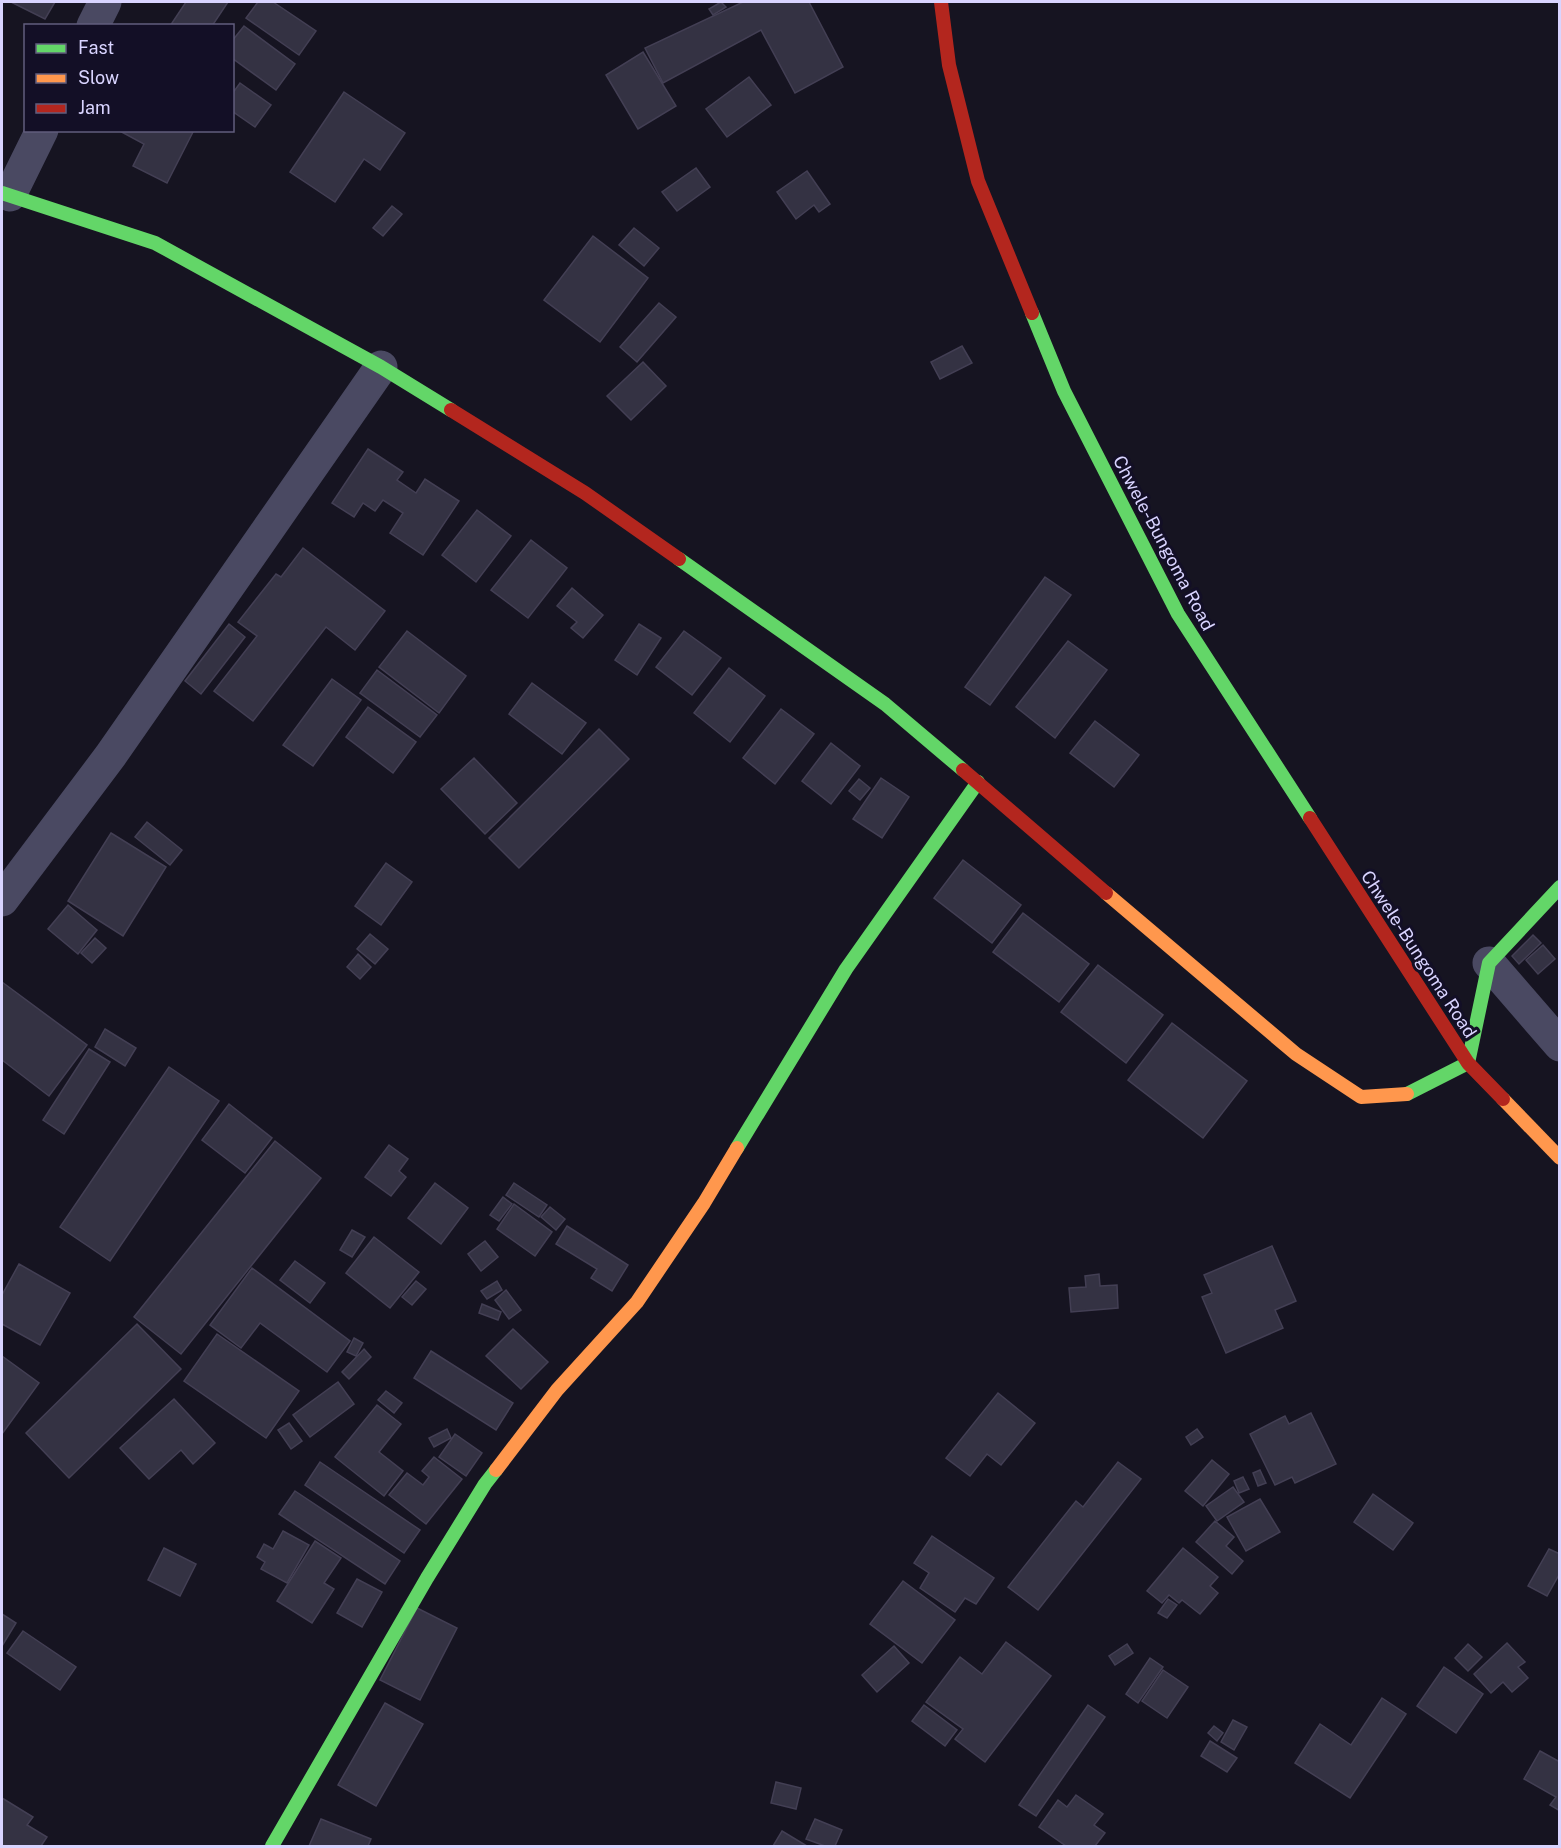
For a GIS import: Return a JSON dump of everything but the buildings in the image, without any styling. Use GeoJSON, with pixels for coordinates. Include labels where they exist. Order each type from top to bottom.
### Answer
{"type":"FeatureCollection","features":[{"type":"Feature","properties":{"kind":"street"},"geometry":{"type":"LineString","coordinates":[[94,24],[105,2]]}},
{"type":"Feature","properties":{"kind":"street","name":"Chwele-Bungoma Road"},"geometry":{"type":"LineString","coordinates":[[941,2],[949,65],[978,182],[1064,391],[1178,614],[1468,1063],[1560,1158]]}},
{"type":"Feature","properties":{"kind":"street"},"geometry":{"type":"LineString","coordinates":[[41,132],[6,194],[155,243],[381,367],[585,493],[885,704],[1296,1054],[1361,1097],[1404,1096],[1468,1063],[1489,963],[1560,887]]}},
{"type":"Feature","properties":{"kind":"street"},"geometry":{"type":"LineString","coordinates":[[2,900],[111,755],[381,367]]}},
{"type":"Feature","properties":{"kind":"street"},"geometry":{"type":"LineString","coordinates":[[272,1846],[427,1578],[485,1484],[557,1390],[637,1302],[704,1203],[846,969],[978,782]]}},
{"type":"Feature","properties":{"kind":"street"},"geometry":{"type":"LineString","coordinates":[[1489,963],[1560,1045]]}},
{"type":"Feature","properties":{"kind":"traffic: fast"},"geometry":{"type":"LineString","coordinates":[[2,193],[155,243],[381,367],[451,410]]}},
{"type":"Feature","properties":{"kind":"traffic: fast"},"geometry":{"type":"LineString","coordinates":[[1032,313],[1064,391],[1178,614],[1310,818]]}},
{"type":"Feature","properties":{"kind":"traffic: fast"},"geometry":{"type":"LineString","coordinates":[[679,559],[885,704],[963,770]]}},
{"type":"Feature","properties":{"kind":"traffic: fast"},"geometry":{"type":"LineString","coordinates":[[737,1148],[846,969],[978,782]]}},
{"type":"Feature","properties":{"kind":"traffic: fast"},"geometry":{"type":"LineString","coordinates":[[1407,1094],[1468,1063],[1489,963],[1560,887]]}},
{"type":"Feature","properties":{"kind":"traffic: fast"},"geometry":{"type":"LineString","coordinates":[[272,1846],[427,1578],[496,1470]]}},
{"type":"Feature","properties":{"kind":"traffic: slow"},"geometry":{"type":"LineString","coordinates":[[1106,893],[1296,1054],[1361,1097],[1407,1094]]}},
{"type":"Feature","properties":{"kind":"traffic: slow"},"geometry":{"type":"LineString","coordinates":[[1503,1099],[1560,1158]]}},
{"type":"Feature","properties":{"kind":"traffic: slow"},"geometry":{"type":"LineString","coordinates":[[496,1470],[557,1390],[637,1302],[704,1203],[737,1148]]}},
{"type":"Feature","properties":{"kind":"traffic: jam"},"geometry":{"type":"LineString","coordinates":[[941,2],[949,65],[978,181],[1032,313]]}},
{"type":"Feature","properties":{"kind":"traffic: jam"},"geometry":{"type":"LineString","coordinates":[[451,410],[585,493],[679,559]]}},
{"type":"Feature","properties":{"kind":"traffic: jam"},"geometry":{"type":"LineString","coordinates":[[963,770],[1106,893]]}},
{"type":"Feature","properties":{"kind":"traffic: jam"},"geometry":{"type":"LineString","coordinates":[[1310,818],[1468,1063],[1503,1099]]}}]}
